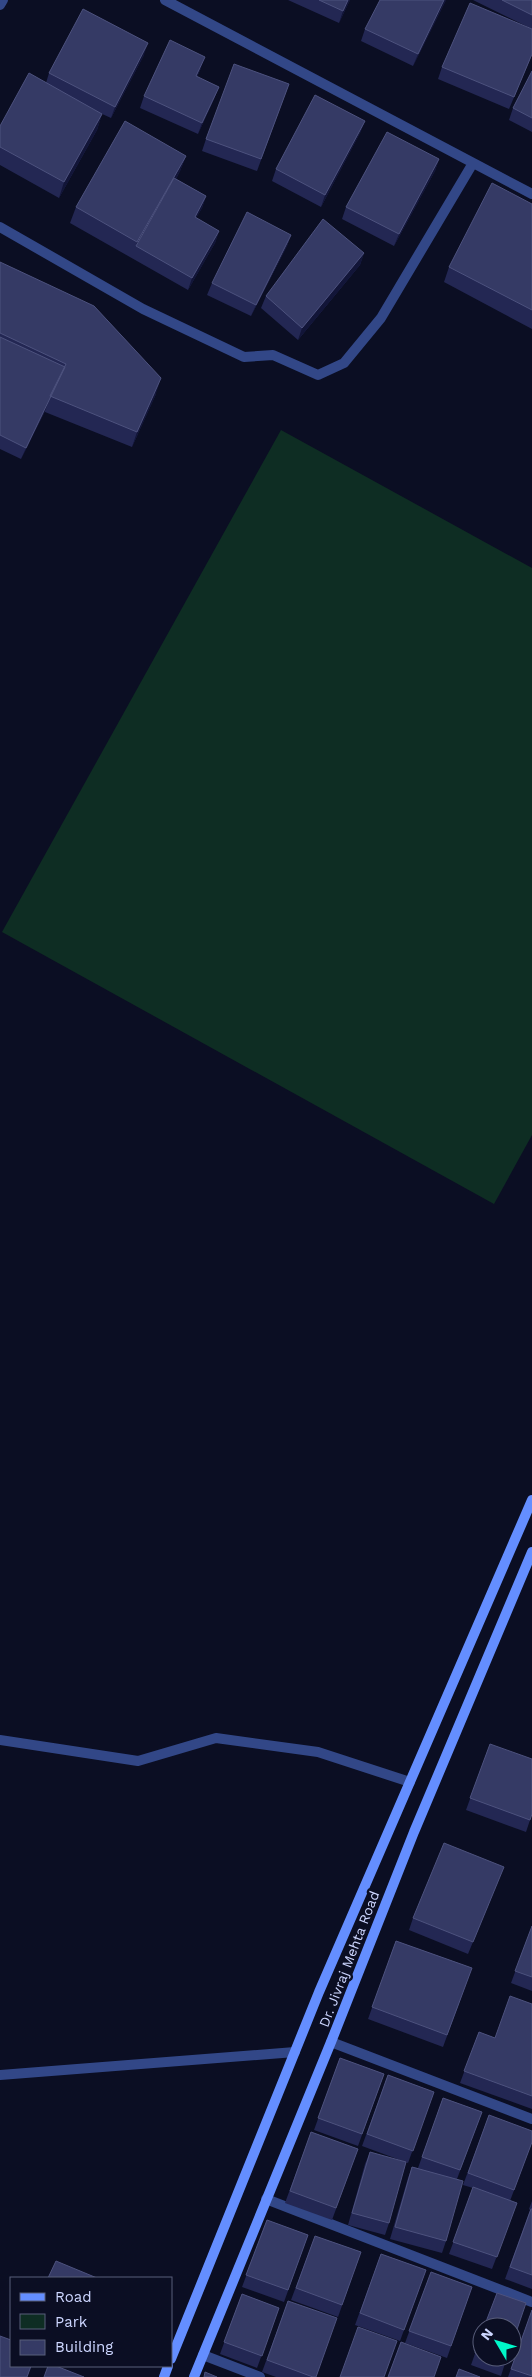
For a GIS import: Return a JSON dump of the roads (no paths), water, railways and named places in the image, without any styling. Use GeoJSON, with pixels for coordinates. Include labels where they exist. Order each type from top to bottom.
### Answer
{"type":"FeatureCollection","features":[{"type":"Feature","properties":{"kind":"main road"},"geometry":{"type":"LineString","coordinates":[[172,2357],[294,2052],[532,1500]]}},
{"type":"Feature","properties":{"kind":"main road","name":"Dr. Jivraj Mehta Road"},"geometry":{"type":"LineString","coordinates":[[194,2377],[331,2042],[414,1832],[532,1552]]}},
{"type":"Feature","properties":{"kind":"street"},"geometry":{"type":"LineString","coordinates":[[0,5],[3,0]]}},
{"type":"Feature","properties":{"kind":"street"},"geometry":{"type":"LineString","coordinates":[[165,0],[532,194]]}},
{"type":"Feature","properties":{"kind":"street"},"geometry":{"type":"LineString","coordinates":[[0,227],[143,309],[244,357],[273,355],[318,375],[344,363],[381,318],[473,163]]}},
{"type":"Feature","properties":{"kind":"street"},"geometry":{"type":"LineString","coordinates":[[0,1740],[138,1761],[216,1738],[318,1752],[410,1782]]}},
{"type":"Feature","properties":{"kind":"street"},"geometry":{"type":"LineString","coordinates":[[331,2042],[532,2119]]}},
{"type":"Feature","properties":{"kind":"street"},"geometry":{"type":"LineString","coordinates":[[0,2075],[294,2052]]}},
{"type":"Feature","properties":{"kind":"street"},"geometry":{"type":"LineString","coordinates":[[266,2199],[532,2302]]}},
{"type":"Feature","properties":{"kind":"street"},"geometry":{"type":"LineString","coordinates":[[203,2355],[260,2377]]}}]}
